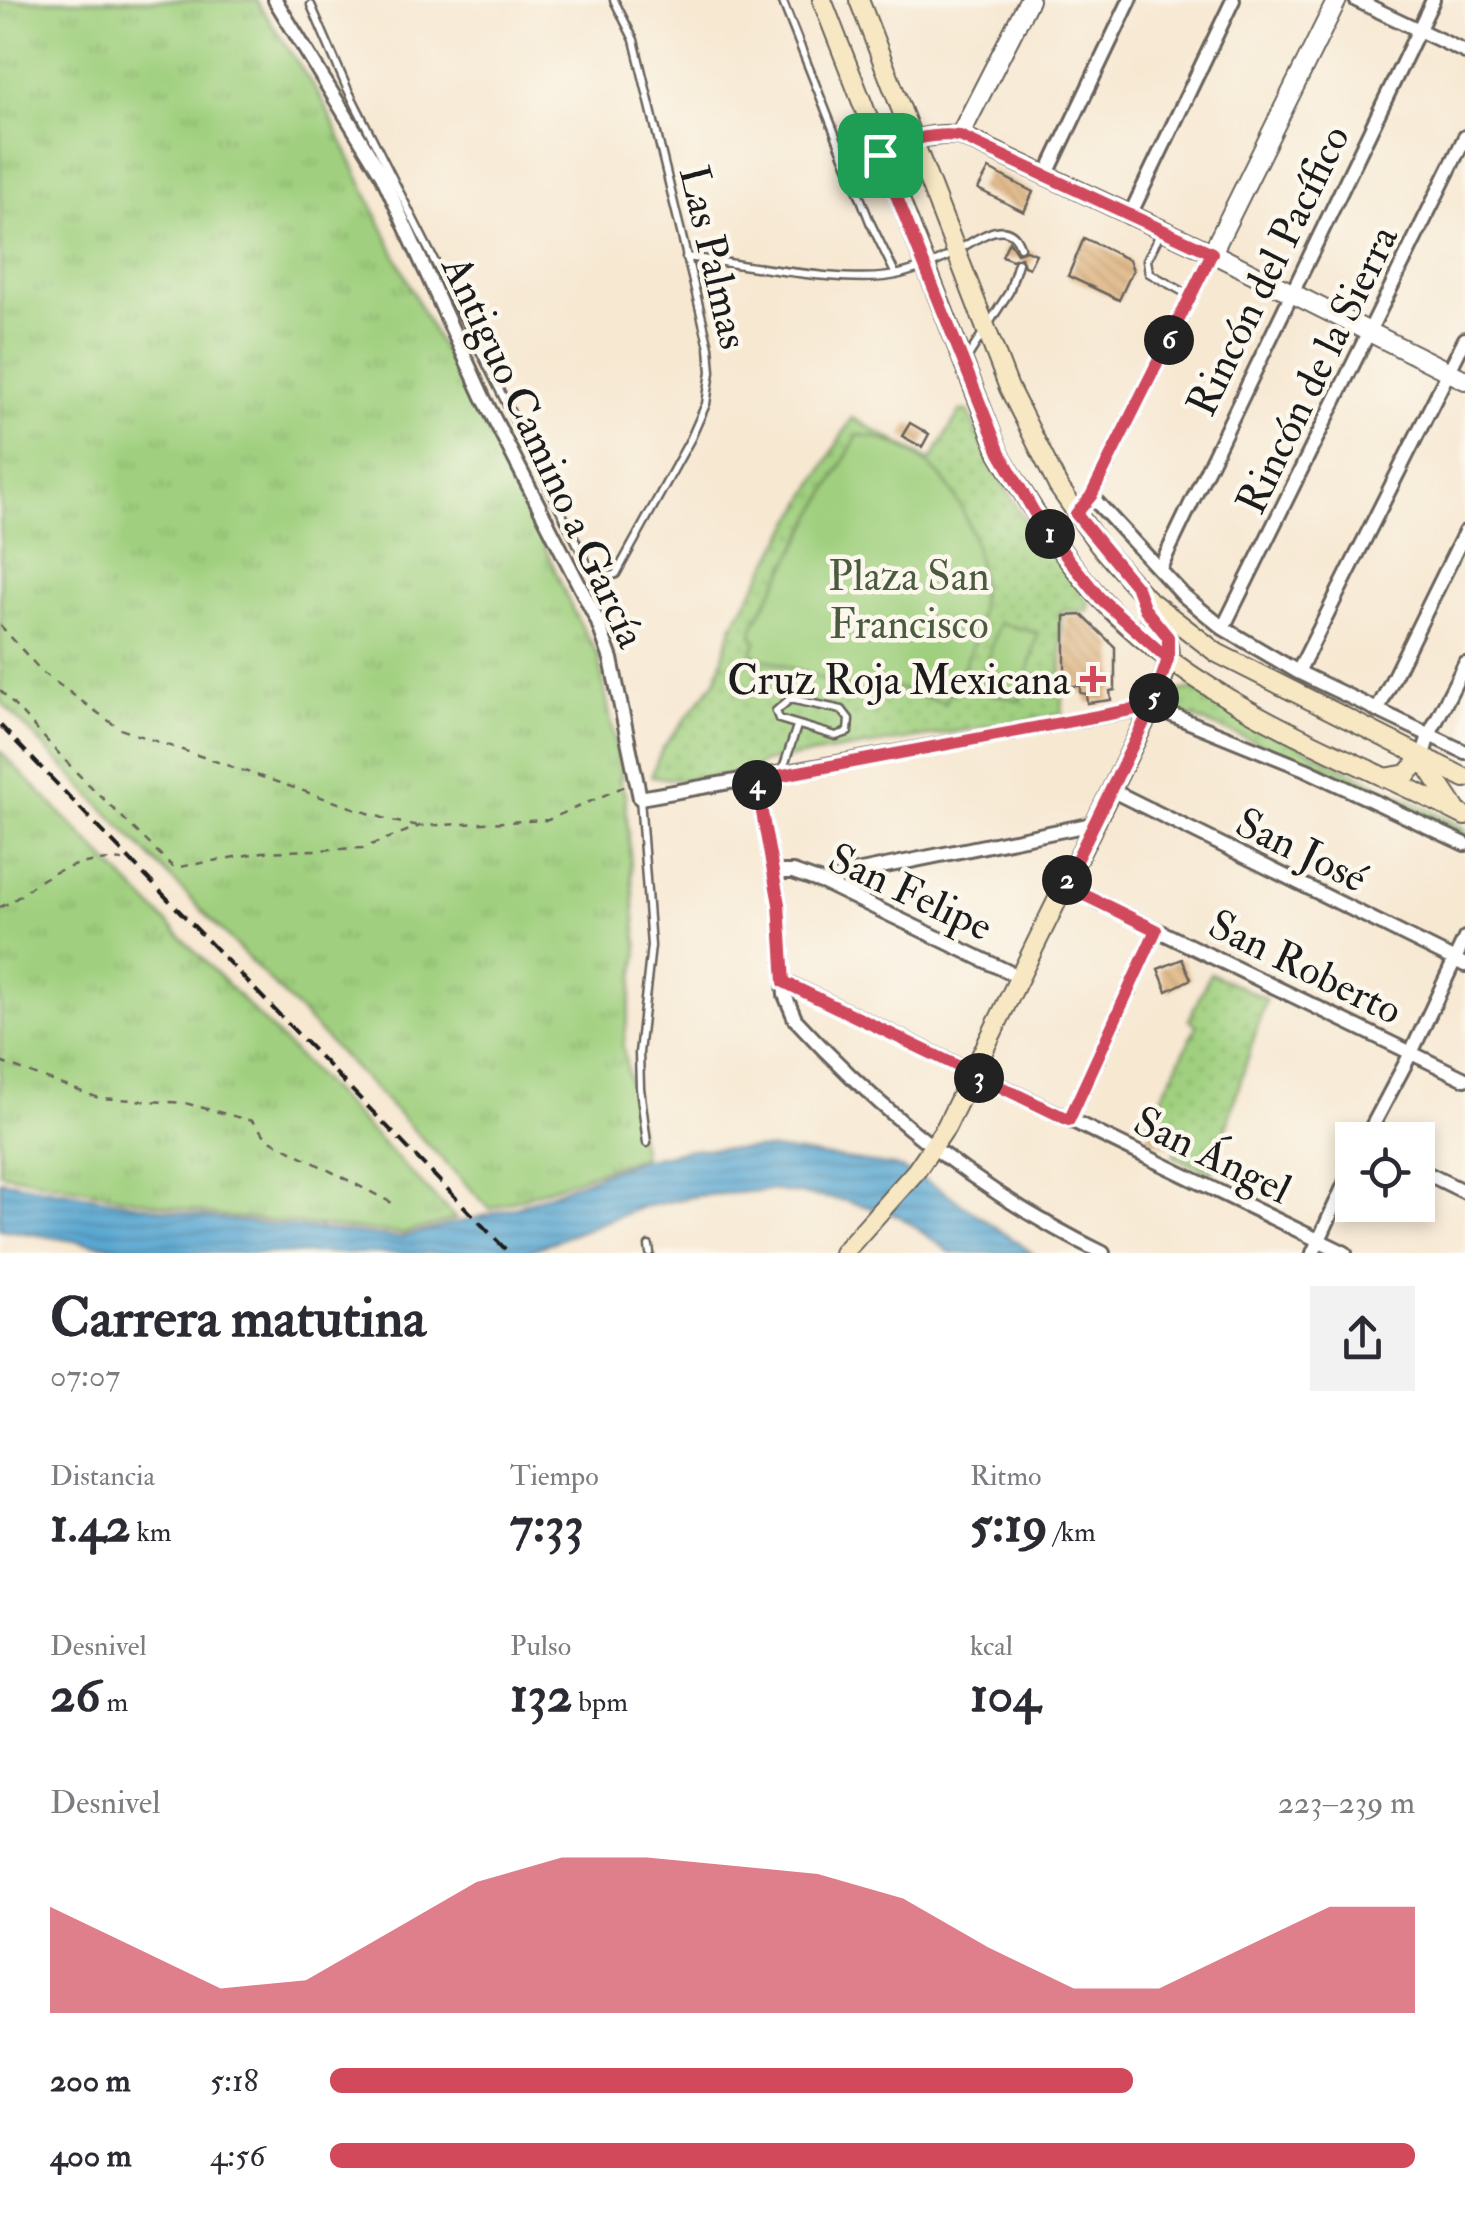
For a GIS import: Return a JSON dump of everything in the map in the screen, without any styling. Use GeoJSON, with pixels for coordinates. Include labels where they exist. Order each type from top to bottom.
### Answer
{"type":"FeatureCollection","features":[{"type":"Feature","properties":{"kind":"main road"},"geometry":{"type":"LineString","coordinates":[[822,0],[1000,453],[1034,512],[1100,598],[1168,659],[1273,723],[1462,815]]}},
{"type":"Feature","properties":{"kind":"main road"},"geometry":{"type":"LineString","coordinates":[[860,0],[1024,422],[1076,514],[1137,588],[1178,626],[1217,654],[1465,778]]}},
{"type":"Feature","properties":{"kind":"main road"},"geometry":{"type":"LineString","coordinates":[[842,1253],[932,1150],[1152,706],[1168,659],[1168,637],[1145,609],[1137,588]]}},
{"type":"Feature","properties":{"kind":"main road"},"geometry":{"type":"LineString","coordinates":[[1385,778],[1407,774],[1422,758]]}},
{"type":"Feature","properties":{"kind":"main road"},"geometry":{"type":"LineString","coordinates":[[1422,758],[1462,815]]}},
{"type":"Feature","properties":{"kind":"street","name":"Antiguo Camino a García"},"geometry":{"type":"LineString","coordinates":[[276,0],[382,175],[483,397],[597,620],[611,659],[640,798]]}},
{"type":"Feature","properties":{"kind":"street"},"geometry":{"type":"LineString","coordinates":[[960,136],[1028,0]]}},
{"type":"Feature","properties":{"kind":"street"},"geometry":{"type":"LineString","coordinates":[[1046,176],[1130,0]]}},
{"type":"Feature","properties":{"kind":"street"},"geometry":{"type":"LineString","coordinates":[[1129,217],[1233,0]]}},
{"type":"Feature","properties":{"kind":"street"},"geometry":{"type":"LineString","coordinates":[[1076,514],[1091,496],[1336,0]]}},
{"type":"Feature","properties":{"kind":"street"},"geometry":{"type":"LineString","coordinates":[[1356,0],[1465,52]]}},
{"type":"Feature","properties":{"kind":"street","name":"Rincón del Pacífico"},"geometry":{"type":"LineString","coordinates":[[1160,568],[1433,0]]}},
{"type":"Feature","properties":{"kind":"street"},"geometry":{"type":"LineString","coordinates":[[880,155],[912,138],[960,136],[1212,253],[1457,376]]}},
{"type":"Feature","properties":{"kind":"street","name":"Rincón de la Sierra"},"geometry":{"type":"LineString","coordinates":[[1224,628],[1465,137]]}},
{"type":"Feature","properties":{"kind":"street"},"geometry":{"type":"LineString","coordinates":[[1298,672],[1457,376],[1465,338]]}},
{"type":"Feature","properties":{"kind":"street"},"geometry":{"type":"LineString","coordinates":[[1091,496],[1183,595],[1224,628],[1298,672],[1465,752]]}},
{"type":"Feature","properties":{"kind":"street"},"geometry":{"type":"LineString","coordinates":[[1377,711],[1465,532]]}},
{"type":"Feature","properties":{"kind":"street"},"geometry":{"type":"LineString","coordinates":[[1422,758],[1429,735],[1465,664]]}},
{"type":"Feature","properties":{"kind":"street"},"geometry":{"type":"LineString","coordinates":[[640,798],[1152,706],[1305,769],[1465,844]]}},
{"type":"Feature","properties":{"kind":"street"},"geometry":{"type":"LineString","coordinates":[[756,780],[774,872],[784,982],[794,1020],[932,1150],[1058,1232],[1102,1253]]}},
{"type":"Feature","properties":{"kind":"street","name":"San José"},"geometry":{"type":"LineString","coordinates":[[1110,790],[1460,963]]}},
{"type":"Feature","properties":{"kind":"street"},"geometry":{"type":"LineString","coordinates":[[824,883],[856,872],[1092,824]]}},
{"type":"Feature","properties":{"kind":"street","name":"San Felipe"},"geometry":{"type":"LineString","coordinates":[[774,872],[793,872],[824,883],[1019,977]]}},
{"type":"Feature","properties":{"kind":"street","name":"San Roberto"},"geometry":{"type":"LineString","coordinates":[[1064,885],[1465,1079]]}},
{"type":"Feature","properties":{"kind":"street"},"geometry":{"type":"LineString","coordinates":[[1069,1120],[1156,930]]}},
{"type":"Feature","properties":{"kind":"street"},"geometry":{"type":"LineString","coordinates":[[1375,1122],[1460,963],[1465,938]]}},
{"type":"Feature","properties":{"kind":"street","name":"San Ángel"},"geometry":{"type":"LineString","coordinates":[[784,982],[1069,1120],[1316,1247],[1345,1253]]}},
{"type":"Feature","properties":{"kind":"street"},"geometry":{"type":"LineString","coordinates":[[1435,1177],[1465,1192]]}},
{"type":"Feature","properties":{"kind":"street"},"geometry":{"type":"LineString","coordinates":[[1316,1247],[1335,1205]]}},
{"type":"Feature","properties":{"kind":"lane"},"geometry":{"type":"LineString","coordinates":[[782,0],[870,222],[896,276]]}},
{"type":"Feature","properties":{"kind":"lane","name":"Las Palmas"},"geometry":{"type":"LineString","coordinates":[[311,5],[346,88],[591,571],[604,578],[616,574],[691,438],[706,404],[710,372],[709,347],[634,40],[618,2]]}},
{"type":"Feature","properties":{"kind":"lane"},"geometry":{"type":"LineString","coordinates":[[686,257],[859,278],[896,276],[957,252],[992,231],[1016,236],[1020,246]]}},
{"type":"Feature","properties":{"kind":"lane"},"geometry":{"type":"LineString","coordinates":[[1161,232],[1147,260],[1149,273],[1190,296]]}},
{"type":"Feature","properties":{"kind":"lane"},"geometry":{"type":"LineString","coordinates":[[964,364],[1008,292],[1018,263]]}},
{"type":"Feature","properties":{"kind":"lane"},"geometry":{"type":"LineString","coordinates":[[786,700],[842,710],[849,719],[848,732],[836,736],[797,726],[776,716],[786,700]]}},
{"type":"Feature","properties":{"kind":"lane"},"geometry":{"type":"LineString","coordinates":[[780,775],[797,726]]}},
{"type":"Feature","properties":{"kind":"lane","name":"Antiguo Camino a García"},"geometry":{"type":"LineString","coordinates":[[640,798],[652,946],[639,1054],[647,1143]]}},
{"type":"Feature","properties":{"kind":"path"},"geometry":{"type":"LineString","coordinates":[[0,625],[43,672],[120,729],[392,821],[420,826],[548,820],[636,782]]}},
{"type":"Feature","properties":{"kind":"path"},"geometry":{"type":"LineString","coordinates":[[0,690],[174,868],[262,852],[363,848],[420,826]]}},
{"type":"Feature","properties":{"kind":"path"},"geometry":{"type":"LineString","coordinates":[[0,907],[60,872],[110,859],[123,861]]}},
{"type":"Feature","properties":{"kind":"path"},"geometry":{"type":"LineString","coordinates":[[0,1062],[99,1098],[185,1103],[252,1120],[268,1139],[396,1206]]}},
{"type":"Feature","properties":{"kind":"green space"},"geometry":{"type":"Polygon","coordinates":[[[0,0],[256,0],[323,101],[423,313],[526,504],[573,611],[598,655],[622,777],[619,779],[625,794],[638,953],[623,1047],[643,1156],[490,1209],[0,701],[0,0]]]}},
{"type":"Feature","properties":{"kind":"green space","name":"Plaza San Francisco"},"geometry":{"type":"Polygon","coordinates":[[[960,411],[968,411],[986,453],[1027,524],[1090,604],[1088,611],[1061,611],[1062,715],[764,762],[748,774],[678,780],[651,776],[662,749],[716,680],[732,627],[852,418],[931,461],[960,411]]]}},
{"type":"Feature","properties":{"kind":"green space"},"geometry":{"type":"Polygon","coordinates":[[[858,435],[891,443],[920,458],[943,479],[972,535],[979,567],[976,633],[945,703],[877,682],[869,696],[752,654],[756,641],[752,635],[754,625],[858,435]]]}},
{"type":"Feature","properties":{"kind":"green space"},"geometry":{"type":"Polygon","coordinates":[[[999,623],[1038,633],[1020,701],[979,690],[999,623]]]}},
{"type":"Feature","properties":{"kind":"green space"},"geometry":{"type":"Polygon","coordinates":[[[1197,689],[1278,735],[1465,828],[1465,835],[1325,768],[1165,704],[1166,697],[1197,689]]]}},
{"type":"Feature","properties":{"kind":"green space"},"geometry":{"type":"Polygon","coordinates":[[[0,751],[456,1219],[402,1234],[219,1216],[0,1173],[0,751]]]}},
{"type":"Feature","properties":{"kind":"green space"},"geometry":{"type":"Polygon","coordinates":[[[1210,973],[1266,999],[1212,1173],[1173,1156],[1181,1136],[1150,1121],[1197,1025],[1189,1020],[1210,973]]]}},
{"type":"Feature","properties":{"kind":"water"},"geometry":{"type":"Polygon","coordinates":[[[691,1149],[772,1149],[895,1166],[941,1189],[1032,1253],[951,1253],[899,1216],[847,1201],[772,1190],[697,1196],[642,1207],[525,1253],[149,1253],[0,1229],[0,1180],[217,1219],[400,1238],[513,1208],[633,1162],[691,1149]]]}},
{"type":"Feature","properties":{"kind":"building"},"geometry":{"type":"Polygon","coordinates":[[[989,169],[1033,192],[1024,212],[978,189],[989,169]]]}},
{"type":"Feature","properties":{"kind":"building"},"geometry":{"type":"Polygon","coordinates":[[[1084,238],[1129,260],[1133,270],[1119,300],[1068,276],[1084,238]]]}},
{"type":"Feature","properties":{"kind":"building"},"geometry":{"type":"Polygon","coordinates":[[[1009,241],[1017,253],[1026,250],[1036,254],[1029,268],[1021,257],[1012,260],[1002,256],[1009,241]]]}},
{"type":"Feature","properties":{"kind":"building"},"geometry":{"type":"Polygon","coordinates":[[[910,423],[929,434],[922,447],[902,436],[910,423]]]}},
{"type":"Feature","properties":{"kind":"building","name":"Cruz Roja Mexicana"},"geometry":{"type":"Polygon","coordinates":[[[1082,615],[1115,647],[1115,690],[1110,691],[1111,700],[1087,703],[1080,686],[1065,686],[1065,616],[1082,615]]]}},
{"type":"Feature","properties":{"kind":"building"},"geometry":{"type":"Polygon","coordinates":[[[1182,959],[1191,979],[1167,991],[1158,969],[1182,959]]]}},
{"type":"Feature","properties":{"kind":"building"},"geometry":{"type":"Polygon","coordinates":[[[1152,1126],[1175,1137],[1169,1148],[1146,1138],[1152,1126]]]}},
{"type":"Feature","properties":{"kind":"railway"},"geometry":{"type":"LineString","coordinates":[[0,725],[509,1253]]}},
{"type":"Feature","properties":{"kind":"place","name":"Cruz Roja Mexicana"},"geometry":{"type":"Point","coordinates":[1093,679]}},
{"type":"Feature","properties":{"kind":"route"},"geometry":{"type":"LineString","coordinates":[[880,155],[912,138],[960,136],[1212,253],[1091,496],[1076,514],[1137,588],[1145,609],[1168,637],[1168,659],[1152,706],[756,780],[779,904],[784,982],[1069,1120],[1156,930],[1064,885],[1152,706],[1168,659],[1100,598],[1034,512],[1000,453],[880,155]]}}]}
